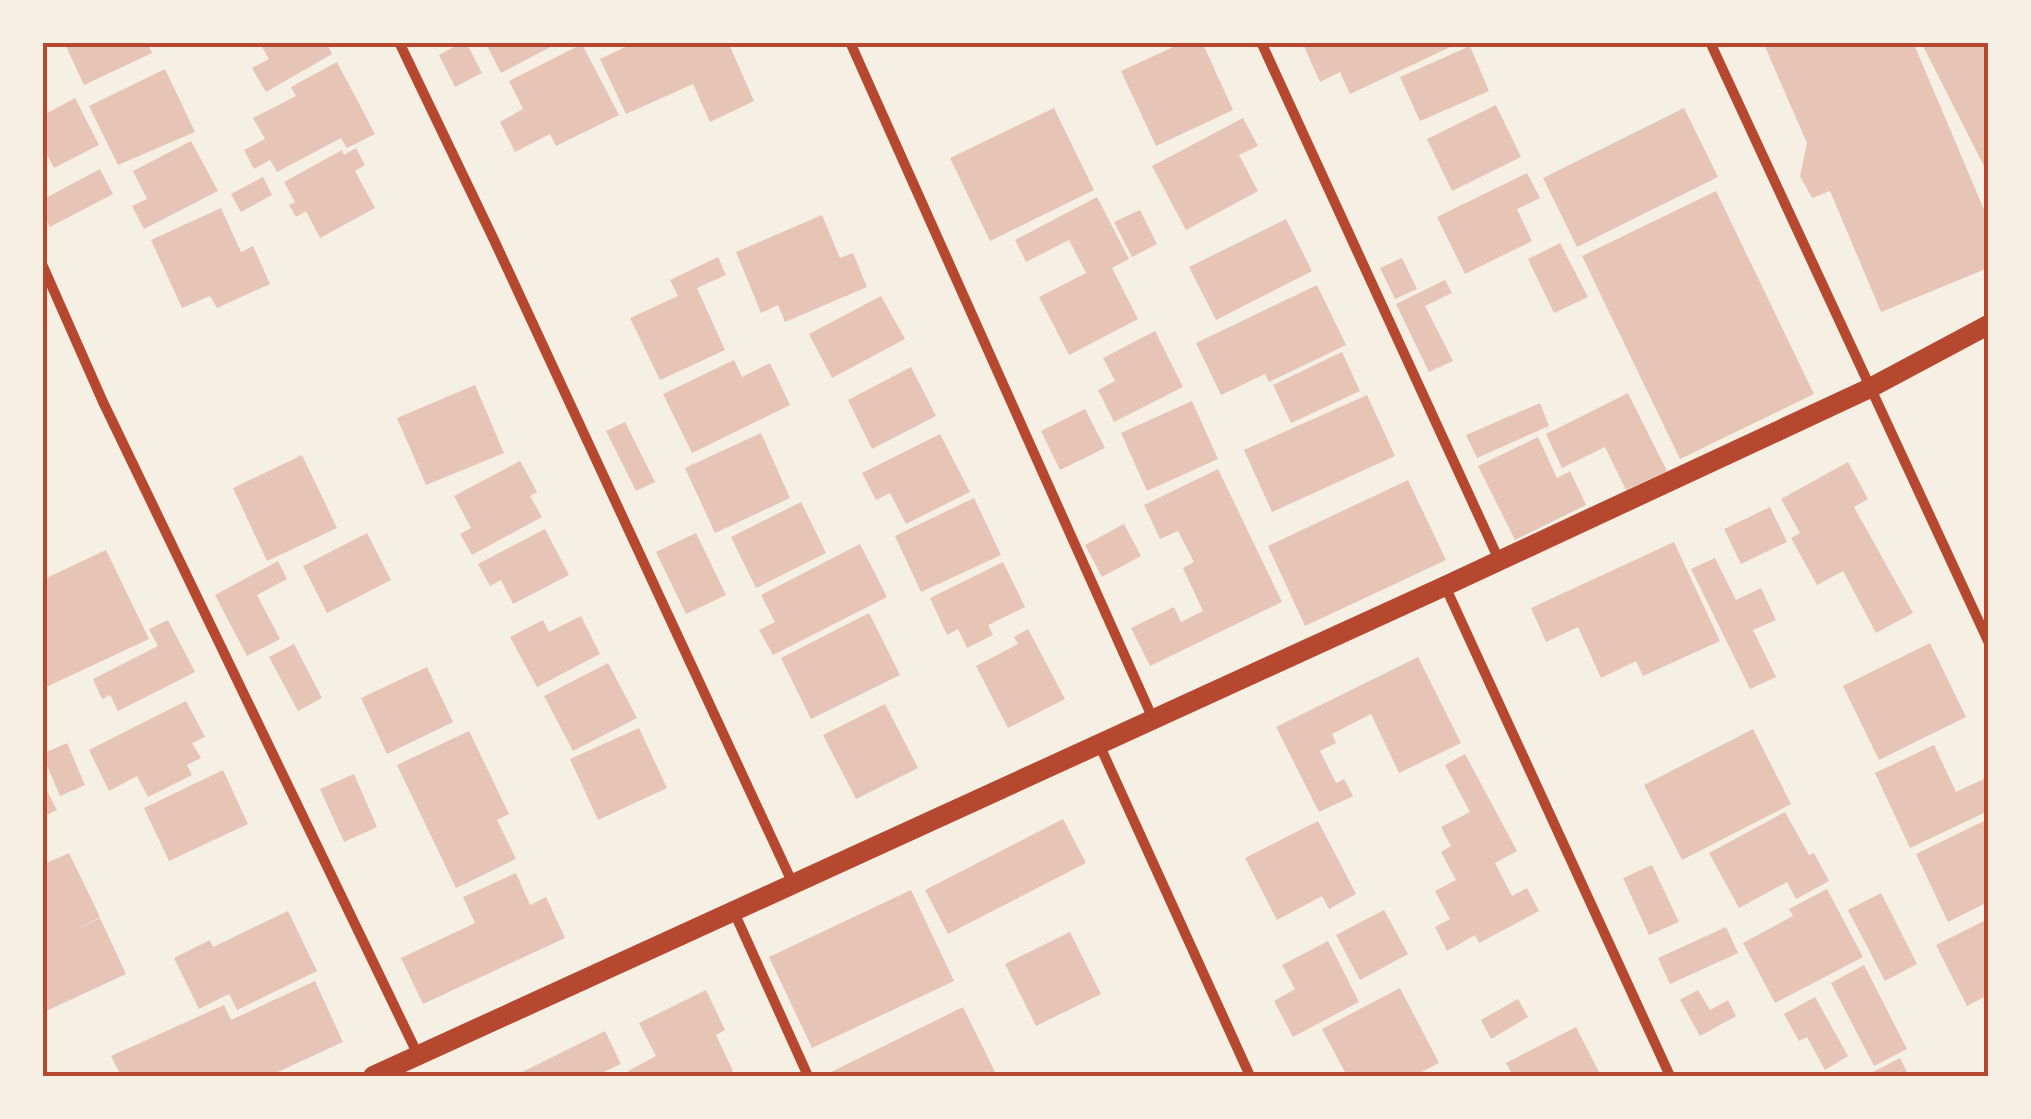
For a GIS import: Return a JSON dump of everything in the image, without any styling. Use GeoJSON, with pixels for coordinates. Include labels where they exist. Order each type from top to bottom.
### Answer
{"type":"FeatureCollection","features":[{"type":"Feature","properties":{"kind":"main road"},"geometry":{"type":"LineString","coordinates":[[373,1076],[1445,586],[1870,388],[1988,325]]}},
{"type":"Feature","properties":{"kind":"street"},"geometry":{"type":"LineString","coordinates":[[399,42],[793,885]]}},
{"type":"Feature","properties":{"kind":"street"},"geometry":{"type":"LineString","coordinates":[[850,42],[1154,720]]}},
{"type":"Feature","properties":{"kind":"street"},"geometry":{"type":"LineString","coordinates":[[1261,42],[1499,560]]}},
{"type":"Feature","properties":{"kind":"street"},"geometry":{"type":"LineString","coordinates":[[1710,42],[1988,641]]}},
{"type":"Feature","properties":{"kind":"street"},"geometry":{"type":"LineString","coordinates":[[42,264],[103,402],[418,1055]]}},
{"type":"Feature","properties":{"kind":"street"},"geometry":{"type":"LineString","coordinates":[[1445,586],[1670,1076]]}},
{"type":"Feature","properties":{"kind":"street"},"geometry":{"type":"LineString","coordinates":[[1099,744],[1250,1076]]}},
{"type":"Feature","properties":{"kind":"street"},"geometry":{"type":"LineString","coordinates":[[734,912],[808,1076]]}},
{"type":"Feature","properties":{"kind":"building"},"geometry":{"type":"Polygon","coordinates":[[[64,42],[147,42],[152,53],[84,85],[64,42]]]}},
{"type":"Feature","properties":{"kind":"building"},"geometry":{"type":"Polygon","coordinates":[[[259,42],[326,42],[332,54],[266,92],[252,68],[269,59],[259,42]]]}},
{"type":"Feature","properties":{"kind":"building"},"geometry":{"type":"Polygon","coordinates":[[[463,42],[482,73],[455,87],[439,55],[463,42]]]}},
{"type":"Feature","properties":{"kind":"building"},"geometry":{"type":"Polygon","coordinates":[[[494,42],[560,42],[501,73],[487,46],[494,42]]]}},
{"type":"Feature","properties":{"kind":"building"},"geometry":{"type":"Polygon","coordinates":[[[636,42],[728,42],[754,101],[710,122],[693,84],[626,114],[600,59],[636,42]]]}},
{"type":"Feature","properties":{"kind":"building"},"geometry":{"type":"Polygon","coordinates":[[[1184,42],[1202,42],[1233,110],[1156,146],[1121,71],[1184,42]]]}},
{"type":"Feature","properties":{"kind":"building"},"geometry":{"type":"Polygon","coordinates":[[[1302,42],[1461,42],[1350,94],[1340,72],[1320,82],[1302,42]]]}},
{"type":"Feature","properties":{"kind":"building"},"geometry":{"type":"Polygon","coordinates":[[[1763,42],[1913,42],[1988,219],[1988,268],[1881,312],[1830,191],[1812,198],[1800,176],[1807,143],[1763,42]]]}},
{"type":"Feature","properties":{"kind":"building"},"geometry":{"type":"Polygon","coordinates":[[[1921,42],[1988,42],[1988,174],[1921,42]]]}},
{"type":"Feature","properties":{"kind":"building"},"geometry":{"type":"Polygon","coordinates":[[[582,44],[619,115],[556,146],[550,134],[515,152],[500,122],[523,109],[509,81],[582,44]]]}},
{"type":"Feature","properties":{"kind":"building"},"geometry":{"type":"Polygon","coordinates":[[[1470,46],[1489,91],[1420,121],[1400,77],[1470,46]]]}},
{"type":"Feature","properties":{"kind":"building"},"geometry":{"type":"Polygon","coordinates":[[[337,62],[375,134],[347,148],[341,138],[277,172],[270,160],[254,169],[244,150],[265,139],[253,118],[296,96],[291,87],[337,62]]]}},
{"type":"Feature","properties":{"kind":"building"},"geometry":{"type":"Polygon","coordinates":[[[165,69],[195,132],[118,165],[89,106],[165,69]]]}},
{"type":"Feature","properties":{"kind":"building"},"geometry":{"type":"Polygon","coordinates":[[[75,98],[99,145],[54,168],[42,145],[42,116],[75,98]]]}},
{"type":"Feature","properties":{"kind":"building"},"geometry":{"type":"Polygon","coordinates":[[[1496,105],[1521,157],[1452,191],[1427,139],[1496,105]]]}},
{"type":"Feature","properties":{"kind":"building"},"geometry":{"type":"Polygon","coordinates":[[[1054,108],[1094,190],[990,241],[950,158],[1054,108]]]}},
{"type":"Feature","properties":{"kind":"building"},"geometry":{"type":"Polygon","coordinates":[[[1684,108],[1718,177],[1577,247],[1543,178],[1684,108]]]}},
{"type":"Feature","properties":{"kind":"building"},"geometry":{"type":"Polygon","coordinates":[[[1243,118],[1258,146],[1239,155],[1258,191],[1186,230],[1152,166],[1243,118]]]}},
{"type":"Feature","properties":{"kind":"building"},"geometry":{"type":"Polygon","coordinates":[[[191,141],[218,191],[144,229],[132,206],[147,199],[133,171],[191,141]]]}},
{"type":"Feature","properties":{"kind":"building"},"geometry":{"type":"Polygon","coordinates":[[[356,148],[365,165],[355,171],[375,208],[320,238],[306,211],[296,217],[289,205],[295,202],[284,182],[342,150],[344,155],[356,148]]]}},
{"type":"Feature","properties":{"kind":"building"},"geometry":{"type":"Polygon","coordinates":[[[100,169],[113,194],[50,227],[42,213],[42,200],[100,169]]]}},
{"type":"Feature","properties":{"kind":"building"},"geometry":{"type":"Polygon","coordinates":[[[1527,173],[1540,198],[1517,209],[1532,241],[1465,274],[1437,217],[1527,173]]]}},
{"type":"Feature","properties":{"kind":"building"},"geometry":{"type":"Polygon","coordinates":[[[263,177],[272,195],[241,212],[231,194],[263,177]]]}},
{"type":"Feature","properties":{"kind":"building"},"geometry":{"type":"Polygon","coordinates":[[[1716,191],[1814,394],[1680,459],[1582,256],[1716,191]]]}},
{"type":"Feature","properties":{"kind":"building"},"geometry":{"type":"Polygon","coordinates":[[[1097,197],[1129,259],[1112,268],[1138,319],[1069,355],[1039,297],[1086,273],[1069,240],[1026,262],[1015,240],[1097,197]]]}},
{"type":"Feature","properties":{"kind":"building"},"geometry":{"type":"Polygon","coordinates":[[[221,208],[241,252],[253,246],[270,284],[217,308],[210,296],[182,308],[151,240],[221,208]]]}},
{"type":"Feature","properties":{"kind":"building"},"geometry":{"type":"Polygon","coordinates":[[[1140,210],[1157,244],[1132,257],[1114,222],[1140,210]]]}},
{"type":"Feature","properties":{"kind":"building"},"geometry":{"type":"Polygon","coordinates":[[[822,215],[840,258],[853,253],[867,287],[785,322],[778,305],[761,313],[736,252],[822,215]]]}},
{"type":"Feature","properties":{"kind":"building"},"geometry":{"type":"Polygon","coordinates":[[[1286,219],[1312,271],[1216,320],[1189,267],[1286,219]]]}},
{"type":"Feature","properties":{"kind":"building"},"geometry":{"type":"Polygon","coordinates":[[[1560,243],[1588,297],[1554,313],[1528,259],[1560,243]]]}},
{"type":"Feature","properties":{"kind":"building"},"geometry":{"type":"Polygon","coordinates":[[[718,257],[726,275],[697,288],[725,350],[660,380],[630,318],[678,296],[670,280],[718,257]]]}},
{"type":"Feature","properties":{"kind":"building"},"geometry":{"type":"Polygon","coordinates":[[[1402,258],[1417,289],[1395,299],[1380,268],[1402,258]]]}},
{"type":"Feature","properties":{"kind":"building"},"geometry":{"type":"Polygon","coordinates":[[[1445,280],[1452,293],[1425,306],[1453,361],[1429,372],[1396,304],[1445,280]]]}},
{"type":"Feature","properties":{"kind":"building"},"geometry":{"type":"Polygon","coordinates":[[[1317,285],[1346,345],[1269,382],[1265,374],[1221,395],[1196,343],[1317,285]]]}},
{"type":"Feature","properties":{"kind":"building"},"geometry":{"type":"Polygon","coordinates":[[[881,296],[905,339],[832,378],[809,334],[881,296]]]}},
{"type":"Feature","properties":{"kind":"building"},"geometry":{"type":"Polygon","coordinates":[[[1155,331],[1183,387],[1114,422],[1098,390],[1115,381],[1103,358],[1155,331]]]}},
{"type":"Feature","properties":{"kind":"building"},"geometry":{"type":"Polygon","coordinates":[[[1342,352],[1360,391],[1291,423],[1273,385],[1342,352]]]}},
{"type":"Feature","properties":{"kind":"building"},"geometry":{"type":"Polygon","coordinates":[[[734,360],[742,377],[770,363],[790,405],[692,453],[663,394],[734,360]]]}},
{"type":"Feature","properties":{"kind":"building"},"geometry":{"type":"Polygon","coordinates":[[[911,367],[936,416],[872,449],[848,400],[911,367]]]}},
{"type":"Feature","properties":{"kind":"building"},"geometry":{"type":"Polygon","coordinates":[[[475,385],[504,453],[426,485],[397,418],[475,385]]]}},
{"type":"Feature","properties":{"kind":"building"},"geometry":{"type":"Polygon","coordinates":[[[1628,393],[1667,471],[1626,490],[1605,447],[1562,468],[1546,434],[1628,393]]]}},
{"type":"Feature","properties":{"kind":"building"},"geometry":{"type":"Polygon","coordinates":[[[1367,395],[1395,456],[1272,512],[1244,450],[1367,395]]]}},
{"type":"Feature","properties":{"kind":"building"},"geometry":{"type":"Polygon","coordinates":[[[1192,401],[1218,459],[1147,491],[1121,433],[1192,401]]]}},
{"type":"Feature","properties":{"kind":"building"},"geometry":{"type":"Polygon","coordinates":[[[1540,403],[1549,426],[1477,458],[1466,435],[1540,403]]]}},
{"type":"Feature","properties":{"kind":"building"},"geometry":{"type":"Polygon","coordinates":[[[1085,409],[1105,448],[1060,470],[1041,431],[1085,409]]]}},
{"type":"Feature","properties":{"kind":"building"},"geometry":{"type":"Polygon","coordinates":[[[625,422],[655,482],[636,491],[606,431],[625,422]]]}},
{"type":"Feature","properties":{"kind":"building"},"geometry":{"type":"Polygon","coordinates":[[[761,433],[790,498],[715,533],[685,468],[761,433]]]}},
{"type":"Feature","properties":{"kind":"building"},"geometry":{"type":"Polygon","coordinates":[[[940,434],[970,492],[906,524],[890,493],[876,500],[862,473],[940,434]]]}},
{"type":"Feature","properties":{"kind":"building"},"geometry":{"type":"Polygon","coordinates":[[[1538,437],[1557,478],[1570,471],[1586,505],[1515,540],[1478,466],[1538,437]]]}},
{"type":"Feature","properties":{"kind":"building"},"geometry":{"type":"Polygon","coordinates":[[[302,455],[337,528],[267,561],[233,488],[302,455]]]}},
{"type":"Feature","properties":{"kind":"building"},"geometry":{"type":"Polygon","coordinates":[[[520,461],[537,492],[530,496],[542,517],[472,555],[460,534],[471,528],[454,496],[520,461]]]}},
{"type":"Feature","properties":{"kind":"building"},"geometry":{"type":"Polygon","coordinates":[[[1848,462],[1868,499],[1854,507],[1913,613],[1876,633],[1843,571],[1817,585],[1791,538],[1800,533],[1781,499],[1848,462]]]}},
{"type":"Feature","properties":{"kind":"building"},"geometry":{"type":"Polygon","coordinates":[[[1218,469],[1282,602],[1150,666],[1131,628],[1174,607],[1181,622],[1203,611],[1183,568],[1194,562],[1178,531],[1160,539],[1144,505],[1218,469]]]}},
{"type":"Feature","properties":{"kind":"building"},"geometry":{"type":"Polygon","coordinates":[[[1408,480],[1446,560],[1305,626],[1268,546],[1408,480]]]}},
{"type":"Feature","properties":{"kind":"building"},"geometry":{"type":"Polygon","coordinates":[[[974,498],[1001,555],[921,592],[895,536],[974,498]]]}},
{"type":"Feature","properties":{"kind":"building"},"geometry":{"type":"Polygon","coordinates":[[[801,502],[826,553],[756,588],[731,537],[801,502]]]}},
{"type":"Feature","properties":{"kind":"building"},"geometry":{"type":"Polygon","coordinates":[[[1770,507],[1787,542],[1741,564],[1724,529],[1770,507]]]}},
{"type":"Feature","properties":{"kind":"building"},"geometry":{"type":"Polygon","coordinates":[[[1124,524],[1141,556],[1102,577],[1085,545],[1124,524]]]}},
{"type":"Feature","properties":{"kind":"building"},"geometry":{"type":"Polygon","coordinates":[[[545,529],[569,575],[513,604],[501,580],[490,586],[478,564],[545,529]]]}},
{"type":"Feature","properties":{"kind":"building"},"geometry":{"type":"Polygon","coordinates":[[[367,533],[391,580],[327,613],[303,566],[367,533]]]}},
{"type":"Feature","properties":{"kind":"building"},"geometry":{"type":"Polygon","coordinates":[[[696,533],[726,595],[686,614],[656,552],[696,533]]]}},
{"type":"Feature","properties":{"kind":"building"},"geometry":{"type":"Polygon","coordinates":[[[1674,542],[1720,641],[1643,676],[1636,661],[1601,678],[1578,627],[1546,642],[1531,608],[1674,542]]]}},
{"type":"Feature","properties":{"kind":"building"},"geometry":{"type":"Polygon","coordinates":[[[860,544],[887,597],[773,655],[759,630],[775,622],[761,595],[860,544]]]}},
{"type":"Feature","properties":{"kind":"building"},"geometry":{"type":"Polygon","coordinates":[[[106,550],[149,639],[42,689],[42,580],[106,550]]]}},
{"type":"Feature","properties":{"kind":"building"},"geometry":{"type":"Polygon","coordinates":[[[1715,558],[1736,600],[1761,588],[1776,620],[1753,630],[1776,677],[1750,689],[1691,569],[1715,558]]]}},
{"type":"Feature","properties":{"kind":"building"},"geometry":{"type":"Polygon","coordinates":[[[278,561],[287,579],[257,595],[280,639],[247,656],[215,595],[278,561]]]}},
{"type":"Feature","properties":{"kind":"building"},"geometry":{"type":"Polygon","coordinates":[[[1003,562],[1025,607],[988,625],[993,635],[967,648],[958,629],[947,635],[930,598],[1003,562]]]}},
{"type":"Feature","properties":{"kind":"building"},"geometry":{"type":"Polygon","coordinates":[[[869,613],[900,675],[811,719],[781,658],[869,613]]]}},
{"type":"Feature","properties":{"kind":"building"},"geometry":{"type":"Polygon","coordinates":[[[581,616],[600,654],[537,687],[510,637],[543,620],[549,632],[581,616]]]}},
{"type":"Feature","properties":{"kind":"building"},"geometry":{"type":"Polygon","coordinates":[[[168,620],[195,672],[118,711],[110,695],[102,699],[93,679],[158,646],[149,629],[168,620]]]}},
{"type":"Feature","properties":{"kind":"building"},"geometry":{"type":"Polygon","coordinates":[[[1028,629],[1065,699],[1008,728],[976,666],[1018,644],[1014,637],[1028,629]]]}},
{"type":"Feature","properties":{"kind":"building"},"geometry":{"type":"Polygon","coordinates":[[[1930,643],[1966,717],[1879,760],[1843,686],[1930,643]]]}},
{"type":"Feature","properties":{"kind":"building"},"geometry":{"type":"Polygon","coordinates":[[[294,644],[322,698],[298,711],[269,657],[294,644]]]}},
{"type":"Feature","properties":{"kind":"building"},"geometry":{"type":"Polygon","coordinates":[[[1418,657],[1461,743],[1399,773],[1371,714],[1332,734],[1336,743],[1320,751],[1336,783],[1344,779],[1353,796],[1319,812],[1276,727],[1418,657]]]}},
{"type":"Feature","properties":{"kind":"building"},"geometry":{"type":"Polygon","coordinates":[[[608,663],[637,718],[573,751],[544,696],[608,663]]]}},
{"type":"Feature","properties":{"kind":"building"},"geometry":{"type":"Polygon","coordinates":[[[427,667],[453,722],[387,754],[361,698],[427,667]]]}},
{"type":"Feature","properties":{"kind":"building"},"geometry":{"type":"Polygon","coordinates":[[[186,701],[205,737],[192,743],[201,758],[187,765],[192,775],[148,797],[137,776],[109,791],[89,750],[186,701]]]}},
{"type":"Feature","properties":{"kind":"building"},"geometry":{"type":"Polygon","coordinates":[[[885,704],[918,768],[856,799],[823,735],[885,704]]]}},
{"type":"Feature","properties":{"kind":"building"},"geometry":{"type":"Polygon","coordinates":[[[639,728],[667,788],[598,820],[570,759],[639,728]]]}},
{"type":"Feature","properties":{"kind":"building"},"geometry":{"type":"Polygon","coordinates":[[[1753,729],[1791,804],[1682,860],[1644,785],[1753,729]]]}},
{"type":"Feature","properties":{"kind":"building"},"geometry":{"type":"Polygon","coordinates":[[[469,731],[509,814],[497,820],[516,859],[456,888],[397,765],[469,731]]]}},
{"type":"Feature","properties":{"kind":"building"},"geometry":{"type":"Polygon","coordinates":[[[67,743],[85,785],[60,796],[42,754],[67,743]]]}},
{"type":"Feature","properties":{"kind":"building"},"geometry":{"type":"Polygon","coordinates":[[[1934,745],[1956,792],[1986,778],[1988,811],[1910,848],[1875,773],[1934,745]]]}},
{"type":"Feature","properties":{"kind":"building"},"geometry":{"type":"Polygon","coordinates":[[[1465,754],[1517,851],[1495,863],[1512,896],[1527,888],[1539,911],[1479,943],[1475,935],[1447,951],[1435,927],[1450,919],[1435,891],[1456,880],[1441,852],[1451,846],[1441,827],[1470,812],[1445,765],[1465,754]]]}},
{"type":"Feature","properties":{"kind":"building"},"geometry":{"type":"Polygon","coordinates":[[[223,770],[248,824],[169,861],[144,808],[223,770]]]}},
{"type":"Feature","properties":{"kind":"building"},"geometry":{"type":"Polygon","coordinates":[[[354,774],[377,827],[344,842],[320,789],[354,774]]]}},
{"type":"Feature","properties":{"kind":"building"},"geometry":{"type":"Polygon","coordinates":[[[42,781],[57,810],[42,817],[42,781]]]}},
{"type":"Feature","properties":{"kind":"building"},"geometry":{"type":"Polygon","coordinates":[[[1785,812],[1829,881],[1796,899],[1787,882],[1739,908],[1709,853],[1785,812]]]}},
{"type":"Feature","properties":{"kind":"building"},"geometry":{"type":"Polygon","coordinates":[[[1063,819],[1086,863],[948,934],[925,890],[1063,819]]]}},
{"type":"Feature","properties":{"kind":"building"},"geometry":{"type":"Polygon","coordinates":[[[1988,819],[1988,902],[1948,922],[1916,854],[1988,819]]]}},
{"type":"Feature","properties":{"kind":"building"},"geometry":{"type":"Polygon","coordinates":[[[1318,821],[1356,894],[1329,909],[1322,896],[1277,920],[1245,858],[1318,821]]]}},
{"type":"Feature","properties":{"kind":"building"},"geometry":{"type":"Polygon","coordinates":[[[69,853],[100,917],[73,931],[100,918],[126,974],[42,1013],[42,865],[69,853]]]}},
{"type":"Feature","properties":{"kind":"building"},"geometry":{"type":"Polygon","coordinates":[[[1652,865],[1679,922],[1649,935],[1623,878],[1652,865]]]}},
{"type":"Feature","properties":{"kind":"building"},"geometry":{"type":"Polygon","coordinates":[[[516,873],[530,905],[546,897],[565,938],[423,1004],[401,958],[475,923],[463,897],[516,873]]]}},
{"type":"Feature","properties":{"kind":"building"},"geometry":{"type":"Polygon","coordinates":[[[1827,889],[1863,957],[1775,1003],[1743,943],[1793,916],[1789,909],[1827,889]]]}},
{"type":"Feature","properties":{"kind":"building"},"geometry":{"type":"Polygon","coordinates":[[[911,890],[954,981],[812,1048],[769,957],[911,890]]]}},
{"type":"Feature","properties":{"kind":"building"},"geometry":{"type":"Polygon","coordinates":[[[1881,893],[1917,964],[1885,981],[1848,910],[1881,893]]]}},
{"type":"Feature","properties":{"kind":"building"},"geometry":{"type":"Polygon","coordinates":[[[1384,910],[1408,954],[1360,980],[1336,935],[1384,910]]]}},
{"type":"Feature","properties":{"kind":"building"},"geometry":{"type":"Polygon","coordinates":[[[288,911],[317,971],[237,1010],[229,994],[199,1009],[174,958],[210,940],[213,947],[288,911]]]}},
{"type":"Feature","properties":{"kind":"building"},"geometry":{"type":"Polygon","coordinates":[[[1988,919],[1988,995],[1967,1006],[1936,945],[1988,919]]]}},
{"type":"Feature","properties":{"kind":"building"},"geometry":{"type":"Polygon","coordinates":[[[1726,927],[1738,953],[1670,984],[1658,958],[1726,927]]]}},
{"type":"Feature","properties":{"kind":"building"},"geometry":{"type":"Polygon","coordinates":[[[1070,932],[1101,994],[1036,1026],[1005,964],[1070,932]]]}},
{"type":"Feature","properties":{"kind":"building"},"geometry":{"type":"Polygon","coordinates":[[[1328,941],[1359,1002],[1293,1037],[1274,1001],[1295,989],[1282,965],[1328,941]]]}},
{"type":"Feature","properties":{"kind":"building"},"geometry":{"type":"Polygon","coordinates":[[[1864,965],[1907,1049],[1874,1066],[1831,983],[1864,965]]]}},
{"type":"Feature","properties":{"kind":"building"},"geometry":{"type":"Polygon","coordinates":[[[315,981],[343,1042],[269,1076],[121,1076],[111,1056],[224,1005],[231,1020],[315,981]]]}},
{"type":"Feature","properties":{"kind":"building"},"geometry":{"type":"Polygon","coordinates":[[[1400,988],[1439,1063],[1414,1076],[1347,1076],[1322,1029],[1400,988]]]}},
{"type":"Feature","properties":{"kind":"building"},"geometry":{"type":"Polygon","coordinates":[[[706,990],[725,1030],[716,1035],[733,1071],[723,1076],[631,1076],[628,1071],[656,1056],[639,1023],[706,990]]]}},
{"type":"Feature","properties":{"kind":"building"},"geometry":{"type":"Polygon","coordinates":[[[1698,990],[1710,1010],[1728,1000],[1736,1016],[1700,1036],[1680,1000],[1698,990]]]}},
{"type":"Feature","properties":{"kind":"building"},"geometry":{"type":"Polygon","coordinates":[[[1815,997],[1848,1056],[1825,1070],[1807,1037],[1799,1041],[1784,1014],[1815,997]]]}},
{"type":"Feature","properties":{"kind":"building"},"geometry":{"type":"Polygon","coordinates":[[[1518,999],[1528,1017],[1491,1039],[1481,1020],[1518,999]]]}},
{"type":"Feature","properties":{"kind":"building"},"geometry":{"type":"Polygon","coordinates":[[[963,1007],[997,1076],[823,1076],[963,1007]]]}},
{"type":"Feature","properties":{"kind":"building"},"geometry":{"type":"Polygon","coordinates":[[[1576,1027],[1601,1076],[1513,1076],[1506,1063],[1576,1027]]]}},
{"type":"Feature","properties":{"kind":"building"},"geometry":{"type":"Polygon","coordinates":[[[605,1031],[621,1064],[595,1076],[514,1076],[605,1031]]]}},
{"type":"Feature","properties":{"kind":"building"},"geometry":{"type":"Polygon","coordinates":[[[1900,1058],[1909,1076],[1865,1076],[1900,1058]]]}}]}
